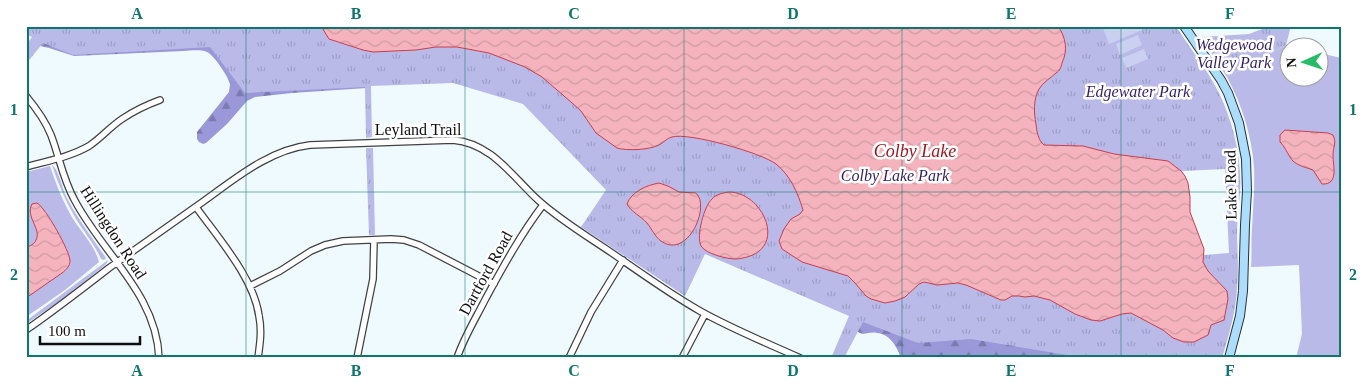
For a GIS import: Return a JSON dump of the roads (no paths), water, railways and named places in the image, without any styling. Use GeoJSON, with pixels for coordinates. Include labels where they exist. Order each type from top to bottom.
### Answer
{"type":"FeatureCollection","features":[{"type":"Feature","properties":{"kind":"street","name":"Lake Road"},"geometry":{"type":"LineString","coordinates":[[1184,26],[1228,93],[1239,122],[1246,159],[1244,291],[1240,316],[1229,358]]}},
{"type":"Feature","properties":{"kind":"street","name":"Hillingdon Road"},"geometry":{"type":"LineString","coordinates":[[26,96],[45,122],[51,135],[64,178],[75,202],[136,291],[150,315],[156,334],[159,358]]}},
{"type":"Feature","properties":{"kind":"street"},"geometry":{"type":"LineString","coordinates":[[26,167],[74,153],[87,147],[128,115],[160,100]]}},
{"type":"Feature","properties":{"kind":"street","name":"Leyland Trail"},"geometry":{"type":"LineString","coordinates":[[26,330],[68,301],[117,263],[264,160],[292,148],[305,145],[446,140],[471,144],[488,152],[502,163],[543,205],[560,218],[687,303],[736,330],[791,356],[800,358]]}},
{"type":"Feature","properties":{"kind":"street","name":"Dartford Road"},"geometry":{"type":"LineString","coordinates":[[457,358],[467,335],[518,240],[543,205]]}},
{"type":"Feature","properties":{"kind":"street"},"geometry":{"type":"LineString","coordinates":[[196,207],[238,266],[256,299],[260,316],[261,336],[258,358]]}},
{"type":"Feature","properties":{"kind":"street"},"geometry":{"type":"LineString","coordinates":[[250,286],[325,245],[344,241],[374,240],[413,242],[494,284]]}},
{"type":"Feature","properties":{"kind":"street"},"geometry":{"type":"LineString","coordinates":[[356,358],[373,280],[374,240]]}},
{"type":"Feature","properties":{"kind":"street"},"geometry":{"type":"LineString","coordinates":[[569,358],[590,312],[623,260]]}},
{"type":"Feature","properties":{"kind":"street"},"geometry":{"type":"LineString","coordinates":[[682,358],[705,314]]}},
{"type":"Feature","properties":{"kind":"water","name":"Colby Lake"},"geometry":{"type":"Polygon","coordinates":[[[321,26],[1058,26],[1063,35],[1065,53],[1061,67],[1045,82],[1037,93],[1034,111],[1040,141],[1044,145],[1083,146],[1114,154],[1168,161],[1181,171],[1188,183],[1190,212],[1204,249],[1203,262],[1208,271],[1227,291],[1228,299],[1224,320],[1211,325],[1208,335],[1194,342],[1184,342],[1173,338],[1163,330],[1131,313],[1100,321],[1091,320],[1075,314],[1050,300],[1034,296],[1012,296],[1001,300],[958,283],[937,285],[924,282],[919,284],[905,297],[895,301],[885,303],[871,299],[848,276],[802,262],[782,249],[779,241],[784,229],[791,219],[803,210],[789,179],[781,168],[768,159],[725,144],[680,136],[670,138],[650,148],[632,150],[617,148],[596,133],[581,111],[571,102],[542,77],[525,67],[489,53],[457,47],[373,52],[363,50],[329,39],[321,26]]]}},
{"type":"Feature","properties":{"kind":"water"},"geometry":{"type":"Polygon","coordinates":[[[1285,130],[1333,135],[1335,143],[1333,155],[1334,174],[1331,181],[1322,184],[1313,170],[1292,160],[1280,142],[1280,135],[1285,130]]]}},
{"type":"Feature","properties":{"kind":"water"},"geometry":{"type":"Polygon","coordinates":[[[659,183],[679,192],[696,193],[700,200],[701,209],[694,229],[680,243],[671,245],[661,241],[647,223],[627,204],[632,196],[640,190],[659,183]]]}},
{"type":"Feature","properties":{"kind":"water"},"geometry":{"type":"Polygon","coordinates":[[[729,192],[742,195],[753,202],[767,224],[768,236],[763,246],[753,255],[736,259],[722,257],[712,254],[701,246],[699,235],[706,208],[714,197],[729,192]]]}},
{"type":"Feature","properties":{"kind":"water"},"geometry":{"type":"Polygon","coordinates":[[[37,203],[46,212],[66,248],[70,263],[63,272],[26,298],[26,248],[34,243],[37,236],[30,209],[32,204],[37,203]]]}},
{"type":"Feature","properties":{"kind":"park label","name":"Wedgewood Valley Park"},"geometry":{"type":"Point","coordinates":[1234,53]}},
{"type":"Feature","properties":{"kind":"park label","name":"Edgewater Park"},"geometry":{"type":"Point","coordinates":[1138,91]}},
{"type":"Feature","properties":{"kind":"park label","name":"Colby Lake Park"},"geometry":{"type":"Point","coordinates":[895,175]}}]}
